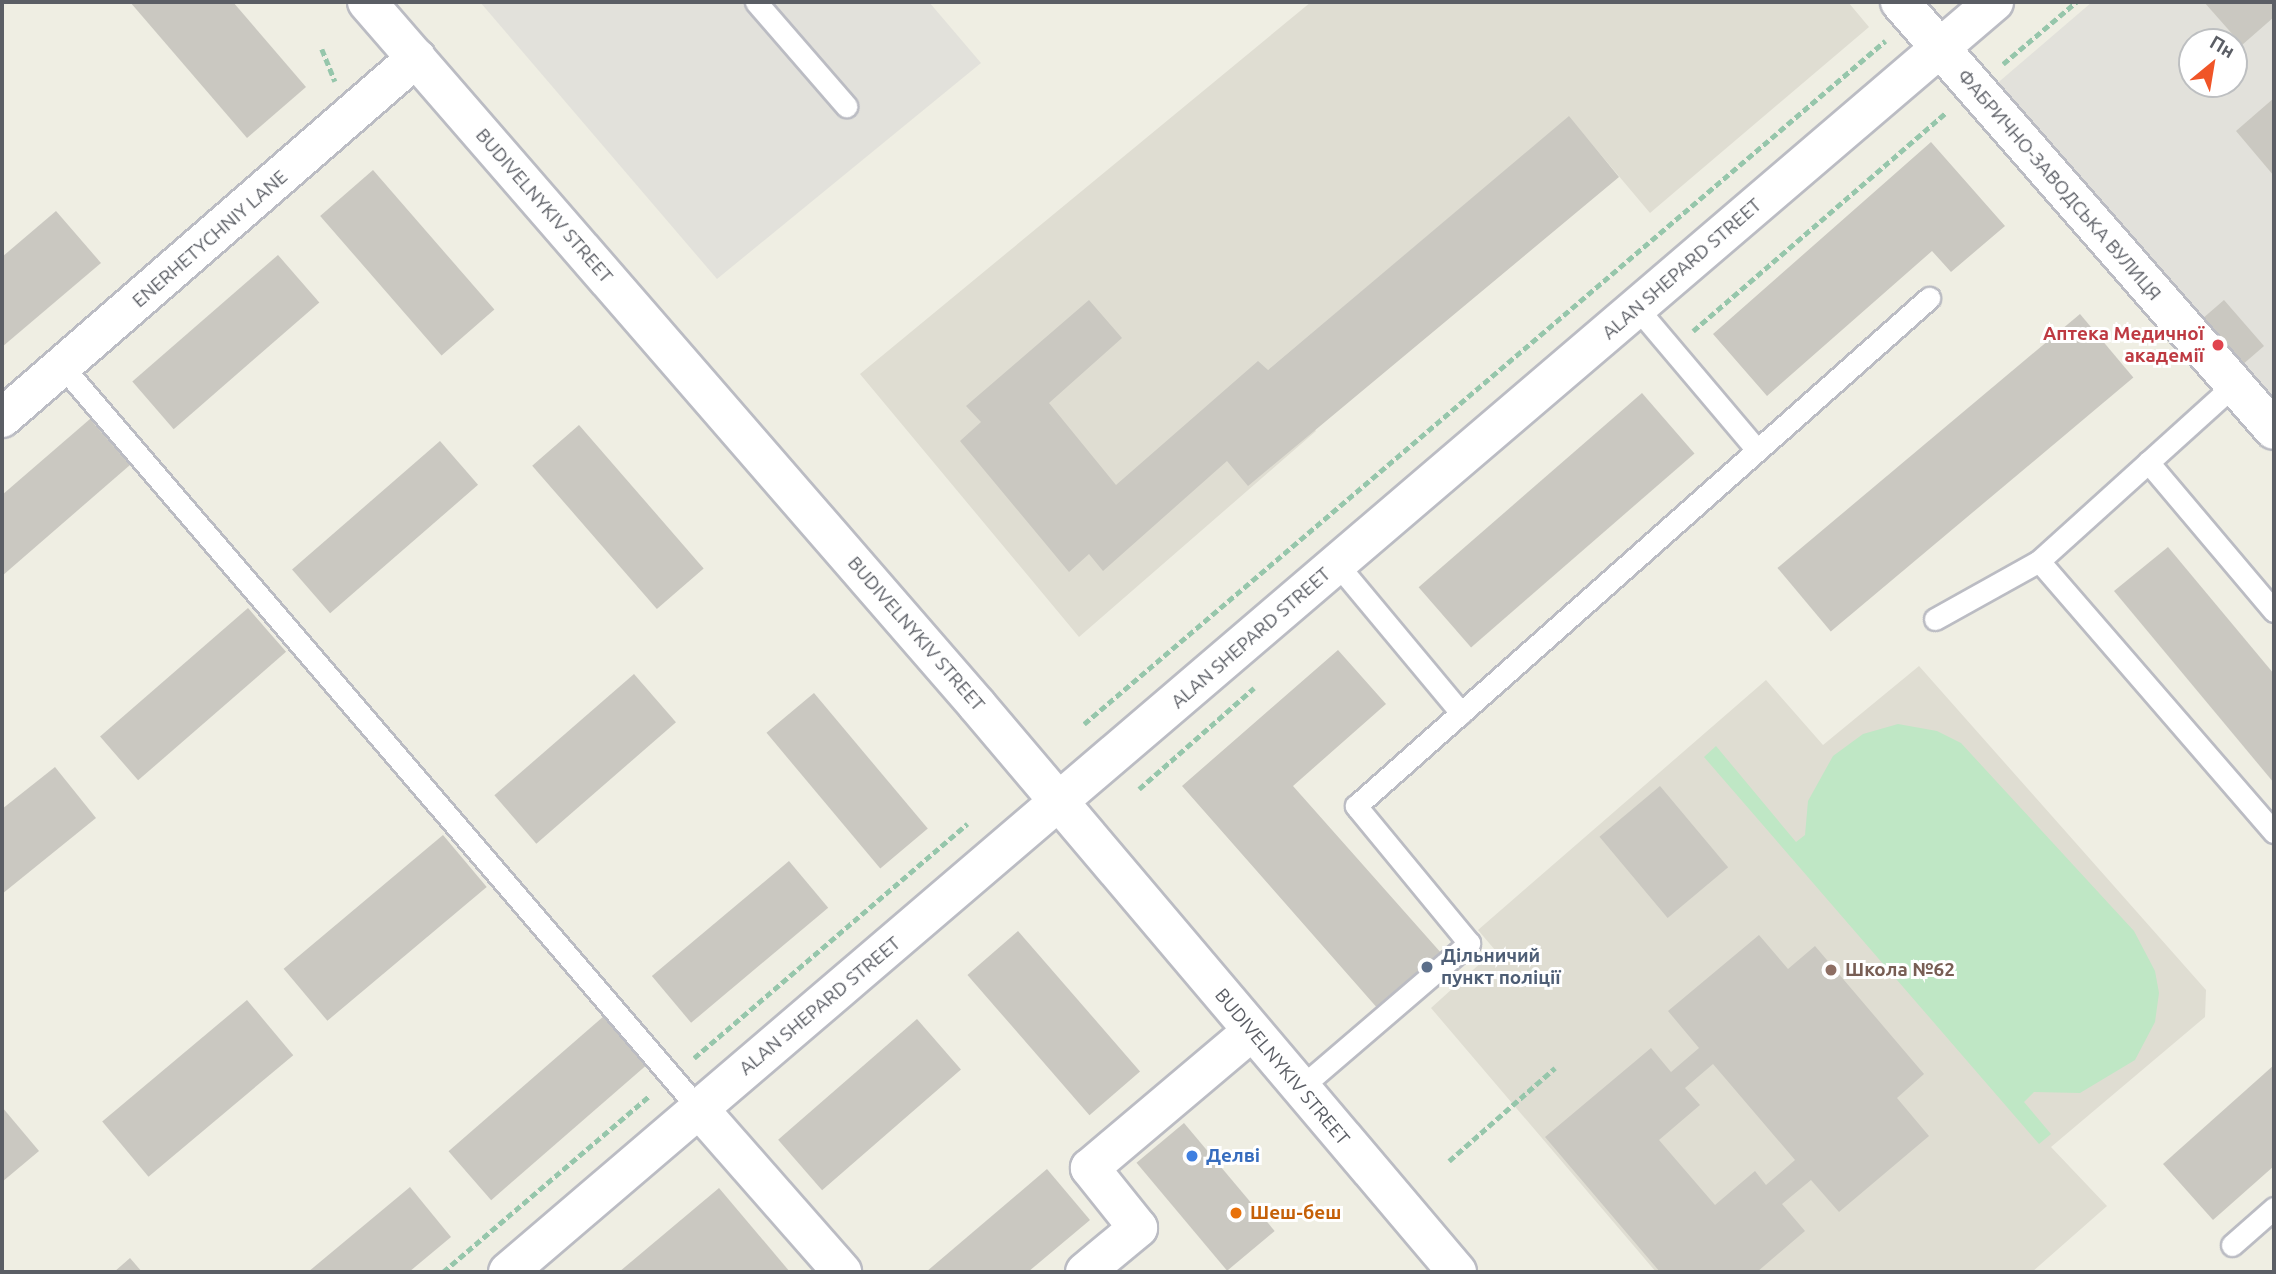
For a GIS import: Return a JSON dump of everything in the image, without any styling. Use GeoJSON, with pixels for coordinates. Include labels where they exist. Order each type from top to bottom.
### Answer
{"type":"FeatureCollection","features":[{"type":"Feature","properties":{"kind":"street","name":"BUDIVELNYKIV STREET"},"geometry":{"type":"LineString","coordinates":[[368,2],[1058,803],[1457,1272]]}},
{"type":"Feature","properties":{"kind":"street","name":"ALAN SHEPARD STREET"},"geometry":{"type":"LineString","coordinates":[[508,1272],[1994,2]]}},
{"type":"Feature","properties":{"kind":"street","name":"ФАБРИЧНО-ЗАВОДСЬКА ВУЛИЦЯ"},"geometry":{"type":"LineString","coordinates":[[1901,3],[2274,430]]}},
{"type":"Feature","properties":{"kind":"street","name":"ENERHETYCHNIY LANE"},"geometry":{"type":"LineString","coordinates":[[2,418],[416,58]]}},
{"type":"Feature","properties":{"kind":"street"},"geometry":{"type":"LineString","coordinates":[[1085,1272],[1138,1228],[1090,1168],[1252,1031]]}},
{"type":"Feature","properties":{"kind":"street"},"geometry":{"type":"LineString","coordinates":[[699,1109],[842,1272]]}},
{"type":"Feature","properties":{"kind":"lane"},"geometry":{"type":"LineString","coordinates":[[755,2],[846,106]]}},
{"type":"Feature","properties":{"kind":"lane"},"geometry":{"type":"LineString","coordinates":[[1300,1087],[1469,943],[1356,806],[1929,298]]}},
{"type":"Feature","properties":{"kind":"lane"},"geometry":{"type":"LineString","coordinates":[[1637,308],[1758,450]]}},
{"type":"Feature","properties":{"kind":"lane"},"geometry":{"type":"LineString","coordinates":[[62,366],[699,1109]]}},
{"type":"Feature","properties":{"kind":"lane"},"geometry":{"type":"LineString","coordinates":[[1936,619],[2039,561],[2234,384]]}},
{"type":"Feature","properties":{"kind":"lane"},"geometry":{"type":"LineString","coordinates":[[2148,463],[2274,611]]}},
{"type":"Feature","properties":{"kind":"lane"},"geometry":{"type":"LineString","coordinates":[[2039,561],[2274,832]]}},
{"type":"Feature","properties":{"kind":"lane"},"geometry":{"type":"LineString","coordinates":[[1337,564],[1461,713]]}},
{"type":"Feature","properties":{"kind":"lane"},"geometry":{"type":"LineString","coordinates":[[2232,1245],[2274,1208]]}},
{"type":"Feature","properties":{"kind":"path"},"geometry":{"type":"LineString","coordinates":[[1666,342],[1699,329],[2076,2]]}},
{"type":"Feature","properties":{"kind":"path"},"geometry":{"type":"LineString","coordinates":[[1084,724],[1888,39],[1888,18],[1901,3]]}},
{"type":"Feature","properties":{"kind":"path"},"geometry":{"type":"LineString","coordinates":[[1139,789],[1261,683]]}},
{"type":"Feature","properties":{"kind":"path"},"geometry":{"type":"LineString","coordinates":[[443,1272],[967,824]]}},
{"type":"Feature","properties":{"kind":"path"},"geometry":{"type":"LineString","coordinates":[[1449,1161],[1555,1068]]}},
{"type":"Feature","properties":{"kind":"shaded area"},"geometry":{"type":"Polygon","coordinates":[[[480,2],[929,2],[981,63],[717,279],[480,2]]]}},
{"type":"Feature","properties":{"kind":"shaded area"},"geometry":{"type":"Polygon","coordinates":[[[1311,2],[1848,2],[1869,27],[1650,213],[1569,117],[1268,370],[1316,431],[1079,637],[860,374],[1311,2]]]}},
{"type":"Feature","properties":{"kind":"shaded area"},"geometry":{"type":"Polygon","coordinates":[[[2092,2],[2274,2],[2274,409],[1994,86],[2092,2]]]}},
{"type":"Feature","properties":{"kind":"shaded area","name":"Школа №62"},"geometry":{"type":"Polygon","coordinates":[[[1919,666],[2206,990],[2205,1017],[2051,1147],[2107,1206],[2032,1272],[1656,1272],[1431,1008],[1495,950],[1478,930],[1766,680],[1823,745],[1919,666]]]}},
{"type":"Feature","properties":{"kind":"green space"},"geometry":{"type":"Polygon","coordinates":[[[1898,724],[1937,731],[1961,743],[2134,931],[2155,971],[2159,993],[2155,1022],[2135,1060],[2080,1093],[2034,1092],[2024,1102],[2051,1134],[2039,1144],[1704,757],[1716,746],[1796,842],[1805,835],[1808,801],[1833,756],[1863,734],[1898,724]]]}},
{"type":"Feature","properties":{"kind":"building"},"geometry":{"type":"Polygon","coordinates":[[[130,2],[233,2],[306,87],[247,138],[130,2]]]}},
{"type":"Feature","properties":{"kind":"building"},"geometry":{"type":"Polygon","coordinates":[[[2204,2],[2274,2],[2274,17],[2248,40],[2248,28],[2227,28],[2204,2]]]}},
{"type":"Feature","properties":{"kind":"building"},"geometry":{"type":"Polygon","coordinates":[[[2274,98],[2274,176],[2236,131],[2274,98]]]}},
{"type":"Feature","properties":{"kind":"building"},"geometry":{"type":"Polygon","coordinates":[[[1569,116],[1619,177],[1248,486],[1227,461],[1103,571],[1089,554],[1069,572],[960,441],[981,422],[966,406],[1089,300],[1122,338],[1049,403],[1116,485],[1258,361],[1268,370],[1569,116]]]}},
{"type":"Feature","properties":{"kind":"building"},"geometry":{"type":"Polygon","coordinates":[[[1931,142],[2005,226],[1951,272],[1932,251],[1767,396],[1713,334],[1931,142]]]}},
{"type":"Feature","properties":{"kind":"building"},"geometry":{"type":"Polygon","coordinates":[[[373,170],[494,310],[442,356],[320,216],[373,170]]]}},
{"type":"Feature","properties":{"kind":"building"},"geometry":{"type":"Polygon","coordinates":[[[56,211],[101,263],[2,347],[2,257],[56,211]]]}},
{"type":"Feature","properties":{"kind":"building"},"geometry":{"type":"Polygon","coordinates":[[[278,255],[319,303],[174,429],[132,382],[278,255]]]}},
{"type":"Feature","properties":{"kind":"building"},"geometry":{"type":"Polygon","coordinates":[[[2224,300],[2264,346],[2238,368],[2198,322],[2224,300]]]}},
{"type":"Feature","properties":{"kind":"building"},"geometry":{"type":"Polygon","coordinates":[[[2080,314],[2133,378],[1831,631],[1777,568],[2080,314]]]}},
{"type":"Feature","properties":{"kind":"building"},"geometry":{"type":"Polygon","coordinates":[[[1642,393],[1694,453],[1471,648],[1419,587],[1642,393]]]}},
{"type":"Feature","properties":{"kind":"building"},"geometry":{"type":"Polygon","coordinates":[[[90,419],[130,465],[2,576],[2,495],[90,419]]]}},
{"type":"Feature","properties":{"kind":"building"},"geometry":{"type":"Polygon","coordinates":[[[579,425],[704,568],[657,609],[532,466],[579,425]]]}},
{"type":"Feature","properties":{"kind":"building"},"geometry":{"type":"Polygon","coordinates":[[[440,441],[478,485],[330,613],[292,570],[440,441]]]}},
{"type":"Feature","properties":{"kind":"building"},"geometry":{"type":"Polygon","coordinates":[[[2168,547],[2274,674],[2274,783],[2114,591],[2168,547]]]}},
{"type":"Feature","properties":{"kind":"building"},"geometry":{"type":"Polygon","coordinates":[[[248,608],[286,652],[138,780],[100,737],[248,608]]]}},
{"type":"Feature","properties":{"kind":"building"},"geometry":{"type":"Polygon","coordinates":[[[1338,650],[1386,704],[1293,786],[1442,954],[1379,1010],[1182,786],[1338,650]]]}},
{"type":"Feature","properties":{"kind":"building"},"geometry":{"type":"Polygon","coordinates":[[[634,674],[676,722],[536,844],[494,795],[634,674]]]}},
{"type":"Feature","properties":{"kind":"building"},"geometry":{"type":"Polygon","coordinates":[[[814,693],[928,829],[880,868],[767,733],[814,693]]]}},
{"type":"Feature","properties":{"kind":"building"},"geometry":{"type":"Polygon","coordinates":[[[55,767],[96,818],[2,894],[2,809],[55,767]]]}},
{"type":"Feature","properties":{"kind":"building"},"geometry":{"type":"Polygon","coordinates":[[[1660,786],[1728,867],[1668,918],[1599,837],[1660,786]]]}},
{"type":"Feature","properties":{"kind":"building"},"geometry":{"type":"Polygon","coordinates":[[[443,835],[487,887],[327,1021],[284,969],[443,835]]]}},
{"type":"Feature","properties":{"kind":"building"},"geometry":{"type":"Polygon","coordinates":[[[789,861],[828,908],[691,1023],[652,976],[789,861]]]}},
{"type":"Feature","properties":{"kind":"building"},"geometry":{"type":"Polygon","coordinates":[[[1018,931],[1140,1071],[1089,1115],[967,975],[1018,931]]]}},
{"type":"Feature","properties":{"kind":"building"},"geometry":{"type":"Polygon","coordinates":[[[1759,935],[1788,969],[1815,946],[1924,1074],[1897,1098],[1929,1136],[1839,1212],[1811,1180],[1782,1204],[1805,1231],[1757,1272],[1660,1272],[1545,1137],[1651,1048],[1671,1072],[1699,1048],[1668,1011],[1759,935]],[[1713,1064],[1685,1088],[1700,1105],[1659,1140],[1715,1205],[1755,1171],[1766,1185],[1795,1160],[1713,1064]]]}},
{"type":"Feature","properties":{"kind":"building"},"geometry":{"type":"Polygon","coordinates":[[[247,1000],[293,1055],[148,1177],[102,1121],[247,1000]]]}},
{"type":"Feature","properties":{"kind":"building"},"geometry":{"type":"Polygon","coordinates":[[[604,1016],[647,1065],[491,1200],[449,1151],[604,1016]]]}},
{"type":"Feature","properties":{"kind":"building"},"geometry":{"type":"Polygon","coordinates":[[[917,1019],[961,1070],[822,1190],[778,1140],[917,1019]]]}},
{"type":"Feature","properties":{"kind":"building"},"geometry":{"type":"Polygon","coordinates":[[[2274,1065],[2274,1166],[2213,1220],[2163,1164],[2274,1065]]]}},
{"type":"Feature","properties":{"kind":"building"},"geometry":{"type":"Polygon","coordinates":[[[2,1107],[39,1151],[2,1182],[2,1107]]]}},
{"type":"Feature","properties":{"kind":"building"},"geometry":{"type":"Polygon","coordinates":[[[1184,1123],[1275,1231],[1227,1271],[1137,1163],[1184,1123]]]}},
{"type":"Feature","properties":{"kind":"building"},"geometry":{"type":"Polygon","coordinates":[[[1047,1169],[1090,1220],[1028,1272],[926,1272],[1047,1169]]]}},
{"type":"Feature","properties":{"kind":"building"},"geometry":{"type":"Polygon","coordinates":[[[410,1187],[451,1237],[409,1272],[308,1272],[410,1187]]]}},
{"type":"Feature","properties":{"kind":"building"},"geometry":{"type":"Polygon","coordinates":[[[719,1188],[790,1272],[619,1272],[719,1188]]]}},
{"type":"Feature","properties":{"kind":"building"},"geometry":{"type":"Polygon","coordinates":[[[130,1258],[142,1272],[114,1272],[130,1258]]]}},
{"type":"Feature","properties":{"kind":"place","name":"Аптека Медичної академії"},"geometry":{"type":"Point","coordinates":[2218,345]}},
{"type":"Feature","properties":{"kind":"place","name":"Дільничий пункт поліції"},"geometry":{"type":"Point","coordinates":[1427,967]}},
{"type":"Feature","properties":{"kind":"place","name":"Школа №62"},"geometry":{"type":"Point","coordinates":[1831,970]}},
{"type":"Feature","properties":{"kind":"place","name":"Делві"},"geometry":{"type":"Point","coordinates":[1192,1156]}},
{"type":"Feature","properties":{"kind":"place","name":"Шеш-беш"},"geometry":{"type":"Point","coordinates":[1236,1213]}}]}
